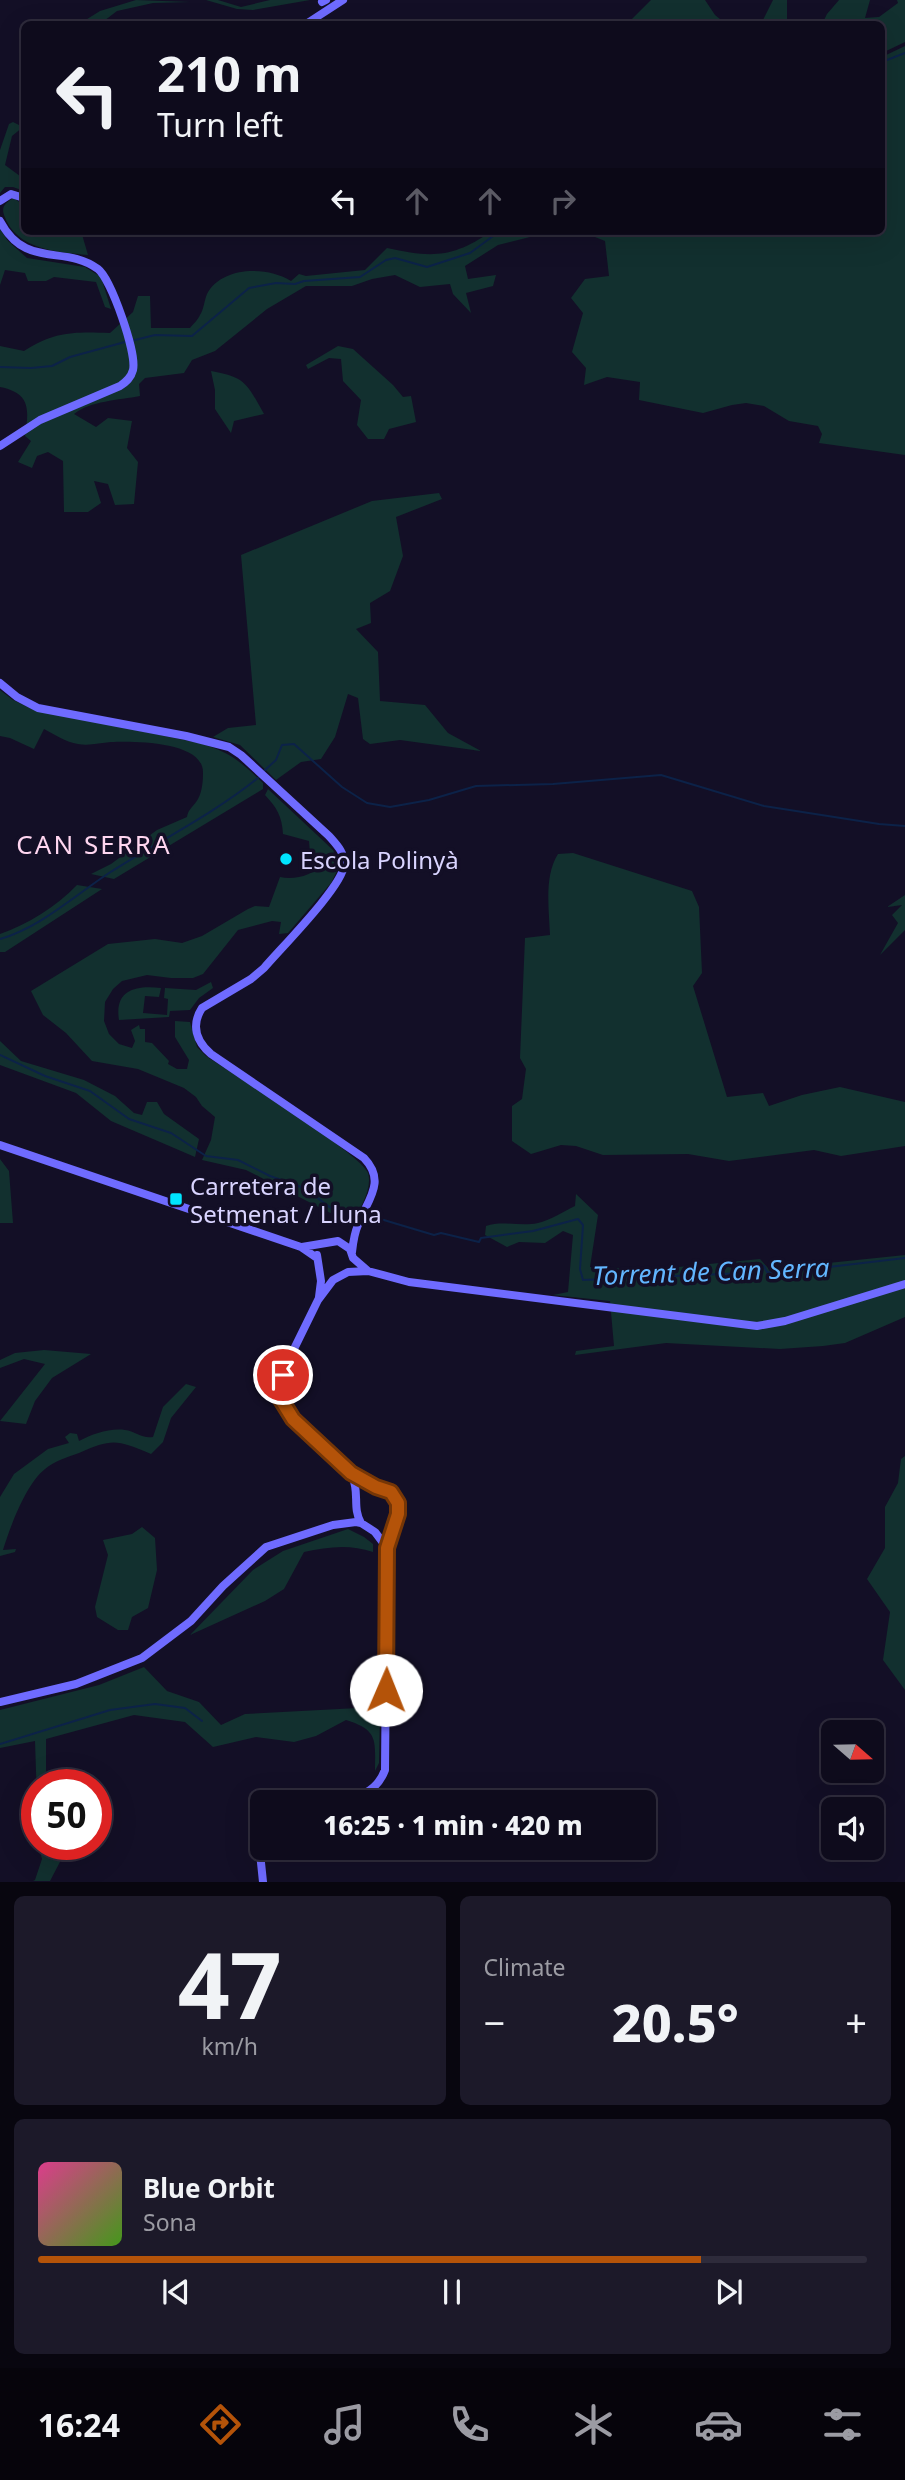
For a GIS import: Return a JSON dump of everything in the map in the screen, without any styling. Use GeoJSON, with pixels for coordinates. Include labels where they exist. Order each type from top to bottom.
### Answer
{"type":"FeatureCollection","features":[{"type":"Feature","properties":{"kind":"main road"},"geometry":{"type":"LineString","coordinates":[[311,21],[343,0]]}},
{"type":"Feature","properties":{"kind":"main road"},"geometry":{"type":"LineString","coordinates":[[0,201],[8,194],[21,197]]}},
{"type":"Feature","properties":{"kind":"main road"},"geometry":{"type":"LineString","coordinates":[[0,221],[9,236],[29,250],[85,262],[104,276],[134,362],[130,378],[120,386],[40,420],[0,446]]}},
{"type":"Feature","properties":{"kind":"main road"},"geometry":{"type":"LineString","coordinates":[[0,683],[12,694],[38,708],[186,736],[233,749],[330,836],[341,850],[344,867],[335,885],[264,968],[251,979],[202,1008],[197,1015],[196,1030],[200,1041],[211,1054],[364,1158],[372,1167],[374,1186],[358,1223],[348,1272]]}},
{"type":"Feature","properties":{"kind":"main road"},"geometry":{"type":"LineString","coordinates":[[0,1145],[301,1247],[317,1258],[321,1281],[318,1300]]}},
{"type":"Feature","properties":{"kind":"main road"},"geometry":{"type":"LineString","coordinates":[[301,1247],[338,1241],[358,1223]]}},
{"type":"Feature","properties":{"kind":"main road"},"geometry":{"type":"LineString","coordinates":[[338,1241],[368,1271]]}},
{"type":"Feature","properties":{"kind":"main road"},"geometry":{"type":"LineString","coordinates":[[317,1258],[325,1244]]}},
{"type":"Feature","properties":{"kind":"main road"},"geometry":{"type":"LineString","coordinates":[[320,1270],[330,1277],[338,1277]]}},
{"type":"Feature","properties":{"kind":"main road"},"geometry":{"type":"LineString","coordinates":[[372,1790],[385,1770],[387,1548],[399,1511],[397,1500],[387,1490],[351,1473],[293,1419],[280,1398],[285,1367],[318,1300],[331,1283],[348,1272],[368,1271],[419,1283],[757,1326],[785,1321],[905,1284]]}},
{"type":"Feature","properties":{"kind":"main road"},"geometry":{"type":"LineString","coordinates":[[351,1473],[357,1486],[361,1523]]}},
{"type":"Feature","properties":{"kind":"main road"},"geometry":{"type":"LineString","coordinates":[[333,1525],[357,1504],[366,1490],[376,1487]]}},
{"type":"Feature","properties":{"kind":"main road"},"geometry":{"type":"LineString","coordinates":[[370,1529],[383,1529],[394,1521]]}},
{"type":"Feature","properties":{"kind":"main road"},"geometry":{"type":"LineString","coordinates":[[0,1702],[76,1684],[142,1658],[191,1621],[223,1586],[266,1547],[333,1525],[361,1523],[379,1536],[387,1548]]}},
{"type":"Feature","properties":{"kind":"main road"},"geometry":{"type":"LineString","coordinates":[[260,1860],[262,1881]]}},
{"type":"Feature","properties":{"kind":"green space"},"geometry":{"type":"Polygon","coordinates":[[[136,0],[190,2],[153,3],[117,11],[104,21],[84,21],[100,11],[136,0]]]}},
{"type":"Feature","properties":{"kind":"green space"},"geometry":{"type":"Polygon","coordinates":[[[206,0],[218,0],[241,7],[270,0],[310,0],[253,10],[237,9],[206,0]]]}},
{"type":"Feature","properties":{"kind":"green space"},"geometry":{"type":"Polygon","coordinates":[[[651,0],[705,0],[722,21],[630,21],[651,0]]]}},
{"type":"Feature","properties":{"kind":"green space"},"geometry":{"type":"Polygon","coordinates":[[[773,0],[787,0],[787,21],[762,21],[773,0]]]}},
{"type":"Feature","properties":{"kind":"green space"},"geometry":{"type":"Polygon","coordinates":[[[839,0],[870,0],[865,18],[879,17],[898,3],[897,0],[905,0],[905,42],[885,52],[885,21],[824,21],[839,0]]]}},
{"type":"Feature","properties":{"kind":"green space"},"geometry":{"type":"Polygon","coordinates":[[[905,46],[905,455],[819,443],[822,434],[818,426],[789,421],[764,406],[746,403],[703,413],[639,400],[640,382],[607,377],[584,385],[586,368],[572,352],[583,313],[571,298],[585,279],[609,276],[605,241],[590,235],[885,235],[885,56],[905,46]]]}},
{"type":"Feature","properties":{"kind":"green space"},"geometry":{"type":"Polygon","coordinates":[[[13,122],[21,126],[12,136],[5,165],[21,177],[21,190],[5,187],[0,193],[0,150],[9,124],[13,122]]]}},
{"type":"Feature","properties":{"kind":"green space"},"geometry":{"type":"Polygon","coordinates":[[[13,198],[21,203],[21,235],[82,235],[88,255],[39,247],[18,236],[4,215],[5,205],[13,198]]]}},
{"type":"Feature","properties":{"kind":"green space"},"geometry":{"type":"Polygon","coordinates":[[[0,229],[8,241],[27,258],[85,267],[101,277],[111,309],[105,307],[96,282],[54,277],[46,281],[28,281],[25,273],[5,270],[0,285],[0,229]]]}},
{"type":"Feature","properties":{"kind":"green space"},"geometry":{"type":"Polygon","coordinates":[[[486,235],[538,235],[498,245],[465,266],[468,279],[496,275],[493,286],[466,293],[471,313],[453,294],[450,284],[420,287],[395,275],[352,286],[306,286],[267,309],[215,351],[192,360],[184,373],[145,378],[139,384],[140,396],[96,404],[74,414],[96,427],[108,418],[132,421],[127,448],[138,462],[134,504],[115,505],[108,484],[94,481],[101,503],[88,512],[64,512],[63,461],[48,452],[37,456],[32,468],[18,462],[31,441],[25,436],[26,404],[18,394],[0,387],[0,346],[24,351],[35,344],[65,334],[110,333],[133,312],[138,296],[150,296],[151,328],[190,328],[199,317],[207,294],[214,285],[234,274],[258,271],[291,281],[299,274],[306,276],[365,270],[387,248],[417,253],[442,253],[454,251],[486,235]]]}},
{"type":"Feature","properties":{"kind":"green space"},"geometry":{"type":"Polygon","coordinates":[[[338,346],[353,349],[403,397],[411,396],[416,422],[389,429],[384,439],[368,439],[357,425],[361,400],[343,381],[341,359],[329,358],[308,369],[306,365],[338,346]]]}},
{"type":"Feature","properties":{"kind":"green space"},"geometry":{"type":"Polygon","coordinates":[[[211,371],[239,379],[264,414],[234,421],[231,433],[215,409],[211,371]]]}},
{"type":"Feature","properties":{"kind":"green space"},"geometry":{"type":"Polygon","coordinates":[[[439,493],[442,499],[396,517],[403,556],[390,591],[370,603],[371,623],[356,629],[378,652],[380,701],[425,705],[448,733],[481,751],[400,740],[370,744],[363,739],[358,698],[348,694],[335,737],[321,759],[301,762],[276,780],[240,745],[213,737],[228,728],[256,725],[241,555],[372,501],[439,493]]]}},
{"type":"Feature","properties":{"kind":"green space"},"geometry":{"type":"Polygon","coordinates":[[[0,690],[32,709],[210,746],[241,763],[263,783],[263,789],[114,879],[91,874],[111,864],[157,830],[187,817],[201,790],[203,773],[200,762],[180,749],[166,745],[122,742],[78,744],[44,729],[34,749],[0,736],[0,690]]]}},
{"type":"Feature","properties":{"kind":"green space"},"geometry":{"type":"Polygon","coordinates":[[[268,789],[333,850],[338,869],[331,883],[288,933],[279,934],[281,922],[272,921],[238,930],[203,974],[193,978],[147,975],[122,981],[105,1002],[104,1021],[109,1034],[119,1044],[132,1048],[135,1041],[131,1030],[139,1025],[140,1029],[145,1029],[145,1042],[152,1043],[169,1061],[168,1064],[177,1069],[187,1069],[189,1060],[175,1037],[175,1021],[190,1022],[197,1047],[206,1056],[320,1132],[360,1163],[368,1173],[369,1186],[352,1224],[246,1170],[202,1160],[211,1140],[215,1117],[196,1097],[184,1088],[138,1069],[92,1061],[66,1033],[43,1015],[31,991],[108,944],[155,939],[182,943],[202,936],[248,909],[255,906],[269,907],[280,877],[303,876],[314,871],[322,863],[310,853],[309,841],[283,834],[278,813],[265,795],[268,789]]]}},
{"type":"Feature","properties":{"kind":"green space"},"geometry":{"type":"Polygon","coordinates":[[[573,853],[692,891],[699,907],[702,973],[693,986],[727,1097],[763,1093],[769,1106],[840,1087],[905,1102],[905,1146],[841,1156],[814,1150],[729,1161],[688,1154],[603,1155],[576,1146],[561,1145],[531,1154],[512,1141],[512,1106],[522,1099],[526,1069],[520,1058],[525,938],[550,935],[548,893],[551,872],[558,854],[573,853]]]}},
{"type":"Feature","properties":{"kind":"green space"},"geometry":{"type":"Polygon","coordinates":[[[77,885],[102,889],[5,952],[0,952],[0,934],[41,914],[77,885]]]}},
{"type":"Feature","properties":{"kind":"green space"},"geometry":{"type":"Polygon","coordinates":[[[905,895],[905,930],[880,955],[898,923],[892,915],[902,905],[887,907],[905,895]]]}},
{"type":"Feature","properties":{"kind":"green space"},"geometry":{"type":"Polygon","coordinates":[[[211,982],[213,988],[199,998],[190,1010],[170,1011],[169,1017],[119,1020],[120,1002],[129,991],[144,987],[161,988],[159,997],[145,996],[143,1013],[167,1015],[168,999],[164,998],[165,988],[196,990],[211,982]]]}},
{"type":"Feature","properties":{"kind":"green space"},"geometry":{"type":"Polygon","coordinates":[[[0,1041],[21,1061],[84,1080],[115,1096],[134,1113],[142,1115],[147,1102],[157,1102],[164,1114],[199,1139],[195,1157],[111,1121],[76,1093],[0,1065],[0,1041]]]}},
{"type":"Feature","properties":{"kind":"green space"},"geometry":{"type":"Polygon","coordinates":[[[0,1159],[9,1171],[13,1223],[0,1223],[0,1159]]]}},
{"type":"Feature","properties":{"kind":"green space"},"geometry":{"type":"Polygon","coordinates":[[[576,1194],[598,1215],[590,1267],[638,1271],[760,1259],[780,1276],[809,1265],[905,1255],[905,1317],[845,1343],[823,1346],[780,1349],[666,1343],[575,1355],[576,1351],[614,1346],[610,1301],[553,1295],[568,1292],[573,1235],[563,1231],[545,1243],[519,1242],[507,1247],[485,1235],[486,1226],[492,1224],[531,1224],[552,1218],[575,1206],[576,1194]]]}},
{"type":"Feature","properties":{"kind":"green space"},"geometry":{"type":"Polygon","coordinates":[[[44,1350],[91,1354],[52,1378],[35,1401],[26,1424],[0,1421],[45,1364],[24,1359],[0,1368],[0,1360],[15,1353],[44,1350]]]}},
{"type":"Feature","properties":{"kind":"green space"},"geometry":{"type":"Polygon","coordinates":[[[186,1384],[196,1387],[171,1418],[163,1442],[151,1454],[130,1446],[108,1443],[90,1448],[45,1469],[25,1495],[10,1530],[3,1550],[16,1549],[15,1552],[0,1556],[0,1497],[14,1474],[48,1449],[69,1443],[65,1437],[70,1433],[77,1434],[79,1441],[113,1430],[153,1437],[163,1407],[186,1384]]]}},
{"type":"Feature","properties":{"kind":"green space"},"geometry":{"type":"Polygon","coordinates":[[[905,1456],[905,1690],[883,1660],[890,1612],[867,1579],[885,1548],[885,1507],[898,1483],[901,1459],[905,1456]]]}},
{"type":"Feature","properties":{"kind":"green space"},"geometry":{"type":"Polygon","coordinates":[[[142,1527],[155,1538],[157,1570],[148,1608],[132,1617],[128,1630],[118,1630],[97,1617],[95,1607],[108,1555],[103,1540],[132,1534],[142,1527]]]}},
{"type":"Feature","properties":{"kind":"green space"},"geometry":{"type":"Polygon","coordinates":[[[348,1529],[373,1544],[373,1552],[338,1547],[304,1552],[284,1589],[265,1601],[190,1635],[253,1570],[283,1551],[348,1529]]]}},
{"type":"Feature","properties":{"kind":"green space"},"geometry":{"type":"Polygon","coordinates":[[[144,1667],[167,1691],[199,1702],[221,1725],[245,1714],[377,1707],[380,1713],[379,1763],[375,1771],[375,1744],[370,1733],[346,1720],[316,1736],[294,1742],[256,1737],[213,1747],[185,1722],[134,1715],[46,1739],[46,1769],[36,1769],[35,1741],[0,1748],[0,1710],[99,1685],[144,1667]]]}},
{"type":"Feature","properties":{"kind":"green space"},"geometry":{"type":"Polygon","coordinates":[[[42,1860],[61,1860],[50,1881],[33,1881],[42,1860]]]}},
{"type":"Feature","properties":{"kind":"waterway"},"geometry":{"type":"LineString","coordinates":[[885,61],[905,53]]}},
{"type":"Feature","properties":{"kind":"waterway"},"geometry":{"type":"LineString","coordinates":[[131,341],[155,335],[192,336],[249,288],[276,283],[295,284],[360,277],[386,260],[395,258],[427,267],[470,253],[495,235]]}},
{"type":"Feature","properties":{"kind":"waterway"},"geometry":{"type":"LineString","coordinates":[[0,367],[52,366],[70,357],[125,342]]}},
{"type":"Feature","properties":{"kind":"waterway"},"geometry":{"type":"LineString","coordinates":[[265,770],[276,760],[282,745],[294,744],[342,787],[367,803],[390,807],[429,800],[476,786],[553,784],[661,775],[764,806],[905,826]]}},
{"type":"Feature","properties":{"kind":"waterway"},"geometry":{"type":"LineString","coordinates":[[0,939],[43,919],[109,873],[204,816],[258,778]]}},
{"type":"Feature","properties":{"kind":"waterway","name":"Torrent de Can Serra"},"geometry":{"type":"LineString","coordinates":[[0,1055],[45,1076],[90,1091],[129,1119],[171,1133],[206,1156],[238,1160],[270,1176],[304,1188],[331,1208],[356,1214]]}},
{"type":"Feature","properties":{"kind":"waterway","name":"Torrent de Can Serra"},"geometry":{"type":"LineString","coordinates":[[367,1215],[434,1235],[441,1233],[479,1242],[481,1238],[533,1231],[578,1219],[583,1225],[580,1269],[583,1280],[745,1273],[757,1265],[764,1266],[767,1272],[778,1273],[905,1258]]}},
{"type":"Feature","properties":{"kind":"waterway"},"geometry":{"type":"LineString","coordinates":[[0,1744],[110,1710],[155,1704],[185,1708],[202,1721]]}},
{"type":"Feature","properties":{"kind":"place","name":"Escola Polinyà"},"geometry":{"type":"Point","coordinates":[286,859]}},
{"type":"Feature","properties":{"kind":"place","name":"Carretera de Setmenat / Lluna"},"geometry":{"type":"Point","coordinates":[176,1199]}},
{"type":"Feature","properties":{"kind":"district","name":"CAN SERRA"},"geometry":{"type":"Point","coordinates":[94,844]}},
{"type":"Feature","properties":{"kind":"route"},"geometry":{"type":"LineString","coordinates":[[283,1375],[280,1398],[293,1419],[351,1473],[391,1492],[398,1503],[399,1511],[387,1548],[386,1690]]}}]}
